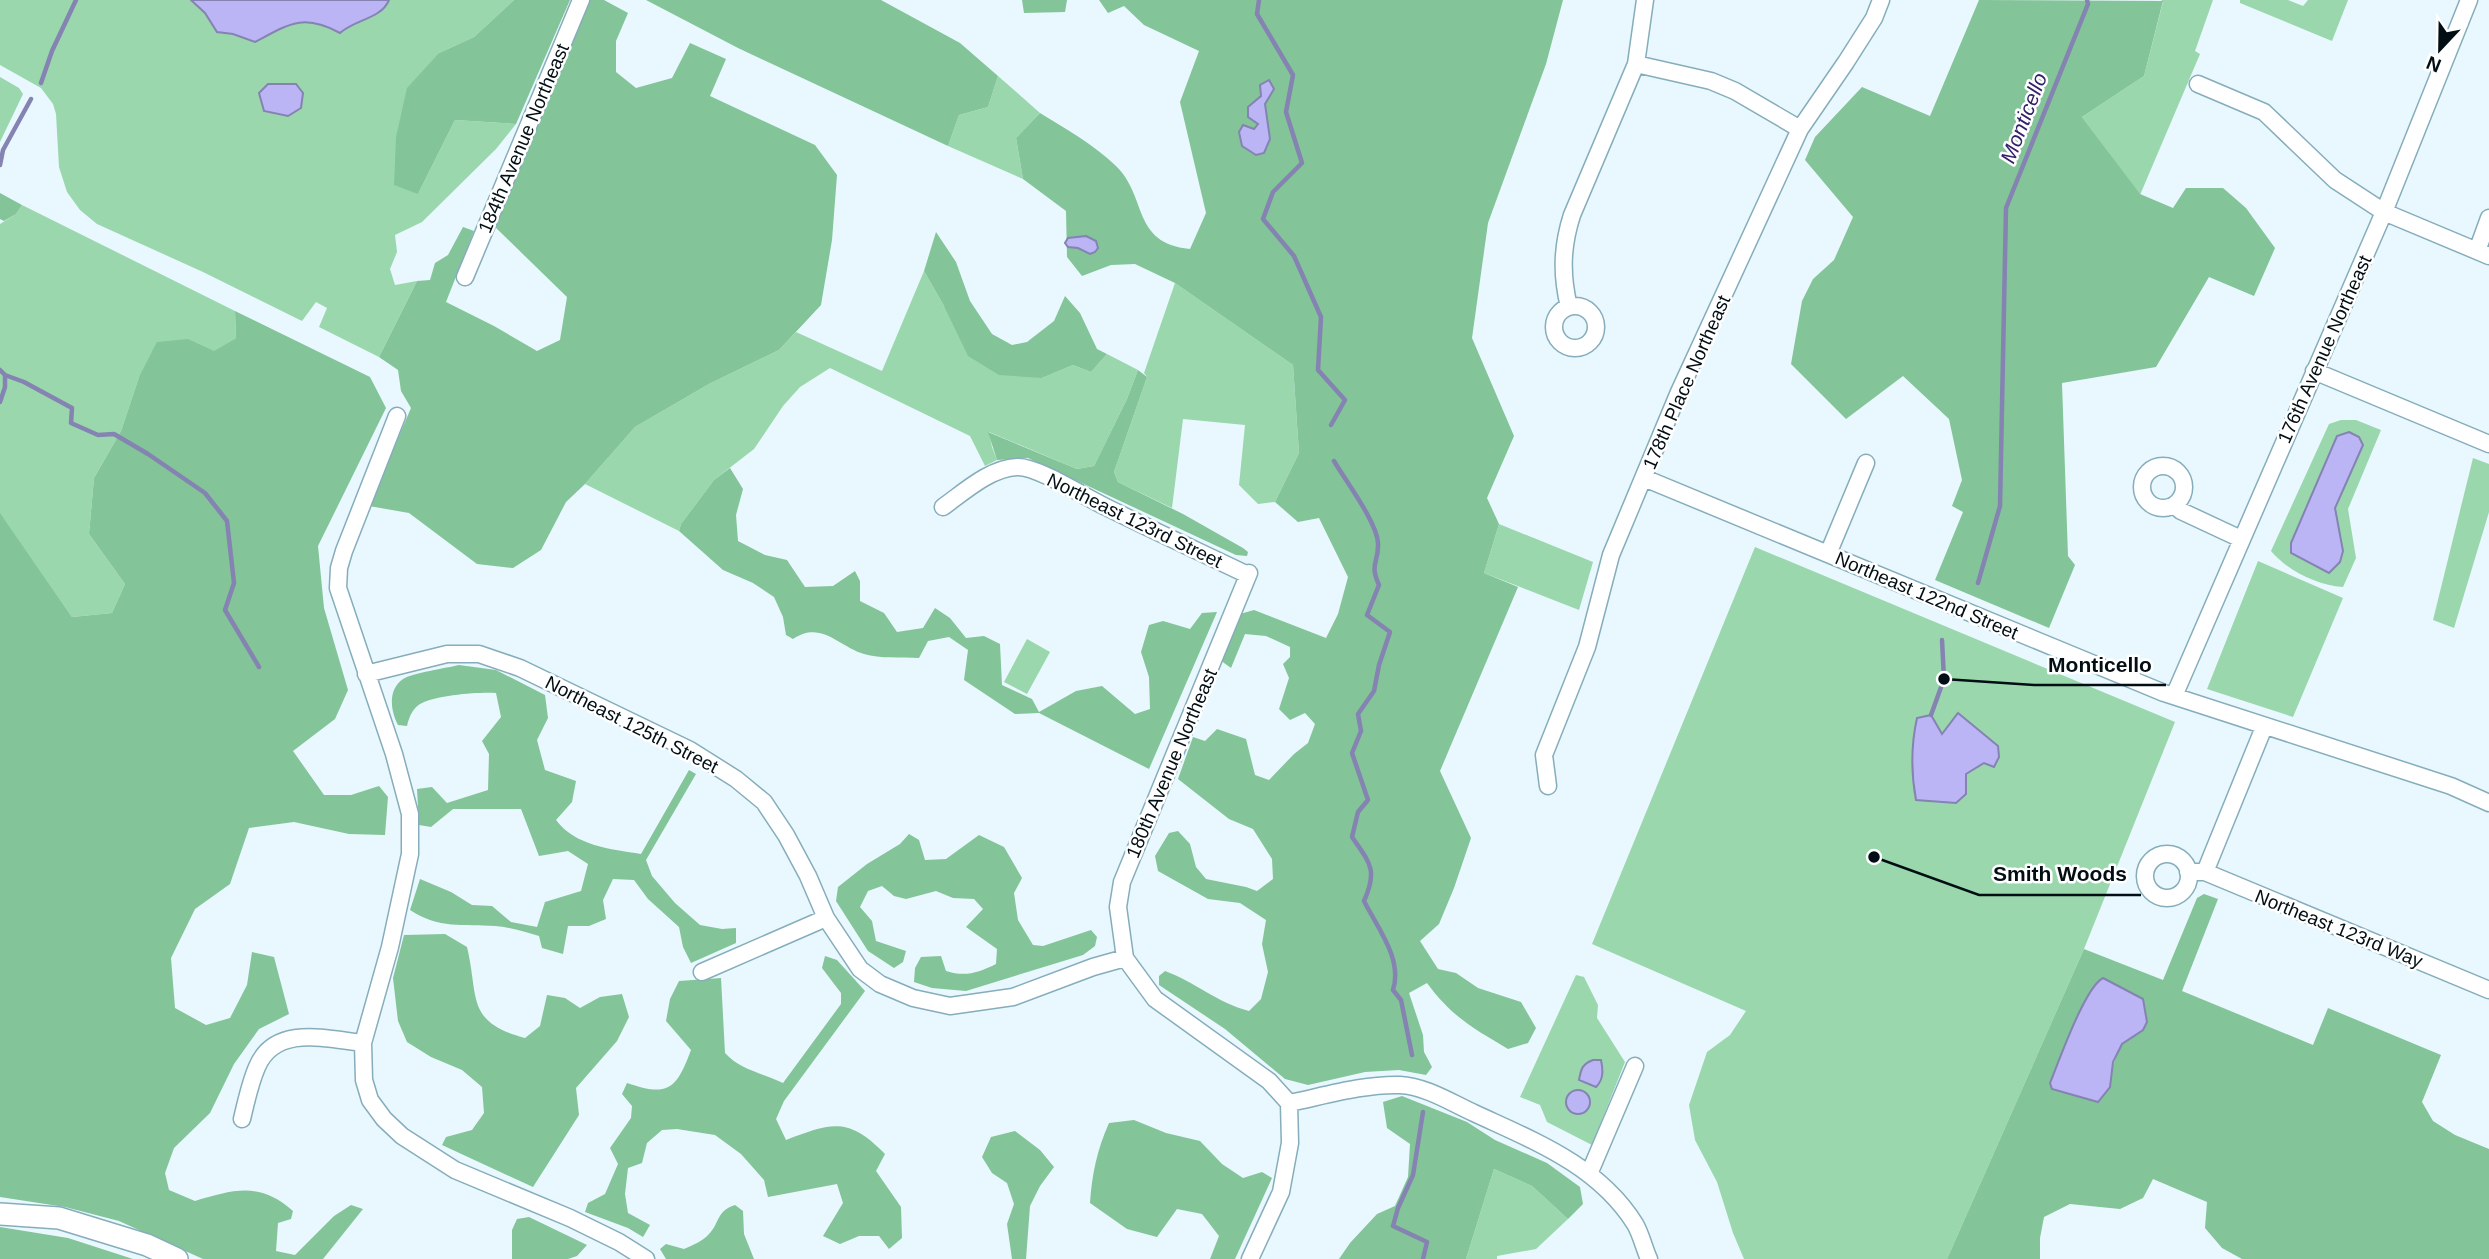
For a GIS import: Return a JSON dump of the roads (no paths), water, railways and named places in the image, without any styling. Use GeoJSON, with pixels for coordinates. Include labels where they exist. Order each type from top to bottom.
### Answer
{"type":"FeatureCollection","features":[{"type":"Feature","properties":{"kind":"street","name":"184th Avenue Northeast"},"geometry":{"type":"LineString","coordinates":[[465,277],[581,0]]}},
{"type":"Feature","properties":{"kind":"street"},"geometry":{"type":"LineString","coordinates":[[1569,307],[1563,260],[1565,239],[1572,215],[1636,64],[1645,0]]}},
{"type":"Feature","properties":{"kind":"street","name":"178th Place Northeast"},"geometry":{"type":"LineString","coordinates":[[1548,786],[1544,755],[1587,647],[1611,555],[1679,392],[1800,129],[1874,18],[1881,0]]}},
{"type":"Feature","properties":{"kind":"street","name":"176th Avenue Northeast"},"geometry":{"type":"LineString","coordinates":[[2174,696],[2384,212],[2469,0]]}},
{"type":"Feature","properties":{"kind":"street"},"geometry":{"type":"LineString","coordinates":[[1636,64],[1711,81],[1735,91],[1800,129]]}},
{"type":"Feature","properties":{"kind":"street"},"geometry":{"type":"LineString","coordinates":[[2198,84],[2264,112],[2335,180],[2384,212],[2483,253],[2489,218]]}},
{"type":"Feature","properties":{"kind":"street"},"geometry":{"type":"LineString","coordinates":[[2314,371],[2489,444]]}},
{"type":"Feature","properties":{"kind":"street"},"geometry":{"type":"LineString","coordinates":[[397,416],[339,568],[338,588],[394,754],[410,814],[410,854],[390,947],[363,1044],[364,1080],[370,1100],[383,1119],[402,1136],[455,1170],[570,1218],[619,1242],[646,1259]]}},
{"type":"Feature","properties":{"kind":"street"},"geometry":{"type":"LineString","coordinates":[[1828,554],[1866,463]]}},
{"type":"Feature","properties":{"kind":"street","name":"Northeast 123rd Street"},"geometry":{"type":"LineString","coordinates":[[943,507],[984,479],[1005,469],[1021,467],[1058,482],[1102,506],[1249,574]]}},
{"type":"Feature","properties":{"kind":"street","name":"Northeast 122nd Street"},"geometry":{"type":"LineString","coordinates":[[1644,478],[2174,696],[2451,786],[2489,803]]}},
{"type":"Feature","properties":{"kind":"street"},"geometry":{"type":"LineString","coordinates":[[2174,505],[2181,511],[2241,539]]}},
{"type":"Feature","properties":{"kind":"street","name":"180th Avenue Northeast"},"geometry":{"type":"LineString","coordinates":[[1125,958],[1118,907],[1122,882],[1249,574]]}},
{"type":"Feature","properties":{"kind":"street","name":"Northeast 125th Street"},"geometry":{"type":"LineString","coordinates":[[366,674],[447,654],[479,654],[520,668],[690,750],[736,779],[764,802],[808,876],[826,918],[860,969],[880,984],[913,998],[950,1006],[1013,997],[1125,958]]}},
{"type":"Feature","properties":{"kind":"street","name":"Northeast 123rd Way"},"geometry":{"type":"LineString","coordinates":[[2264,727],[2196,872],[2489,990]]}},
{"type":"Feature","properties":{"kind":"street"},"geometry":{"type":"LineString","coordinates":[[702,972],[826,918]]}},
{"type":"Feature","properties":{"kind":"street"},"geometry":{"type":"LineString","coordinates":[[1125,958],[1155,999],[1269,1081],[1289,1103],[1290,1143],[1281,1192],[1250,1259]]}},
{"type":"Feature","properties":{"kind":"street"},"geometry":{"type":"LineString","coordinates":[[242,1119],[257,1068],[266,1050],[282,1040],[306,1037],[363,1044]]}},
{"type":"Feature","properties":{"kind":"street"},"geometry":{"type":"LineString","coordinates":[[1590,1174],[1635,1066]]}},
{"type":"Feature","properties":{"kind":"street"},"geometry":{"type":"LineString","coordinates":[[1289,1103],[1380,1086],[1403,1085],[1430,1093],[1549,1148],[1590,1174],[1612,1195],[1636,1226],[1649,1259]]}},
{"type":"Feature","properties":{"kind":"street"},"geometry":{"type":"LineString","coordinates":[[0,1214],[59,1218],[147,1245],[177,1259]]}},
{"type":"Feature","properties":{"kind":"waterway"},"geometry":{"type":"LineString","coordinates":[[41,83],[52,51],[76,0]]}},
{"type":"Feature","properties":{"kind":"waterway"},"geometry":{"type":"LineString","coordinates":[[1259,0],[1257,14],[1293,75],[1286,112],[1302,163],[1273,192],[1263,219],[1294,256],[1321,317],[1318,370],[1345,400],[1331,425]]}},
{"type":"Feature","properties":{"kind":"waterway","name":"Monticello"},"geometry":{"type":"LineString","coordinates":[[1978,583],[2000,506],[2006,208],[2088,4],[2087,0]]}},
{"type":"Feature","properties":{"kind":"waterway"},"geometry":{"type":"LineString","coordinates":[[0,165],[3,150],[31,99]]}},
{"type":"Feature","properties":{"kind":"waterway"},"geometry":{"type":"LineString","coordinates":[[0,370],[72,408],[71,423],[98,435],[114,434],[205,493],[227,521],[234,583],[225,610],[259,667]]}},
{"type":"Feature","properties":{"kind":"waterway"},"geometry":{"type":"LineString","coordinates":[[0,402],[5,376]]}},
{"type":"Feature","properties":{"kind":"waterway"},"geometry":{"type":"LineString","coordinates":[[1334,461],[1367,513],[1376,534],[1378,550],[1375,572],[1379,585],[1367,615],[1390,632],[1374,691],[1358,714],[1361,731],[1352,753],[1368,800],[1358,812],[1352,837],[1370,867],[1371,882],[1364,901],[1392,955],[1395,967],[1393,990],[1401,1000],[1412,1055]]}},
{"type":"Feature","properties":{"kind":"waterway","name":"Monticello"},"geometry":{"type":"LineString","coordinates":[[1931,715],[1944,679],[1942,640]]}},
{"type":"Feature","properties":{"kind":"waterway"},"geometry":{"type":"LineString","coordinates":[[1423,1112],[1413,1175],[1393,1226],[1427,1242],[1423,1259]]}},
{"type":"Feature","properties":{"kind":"place","name":"Monticello"},"geometry":{"type":"Point","coordinates":[1944,679]}},
{"type":"Feature","properties":{"kind":"place","name":"Smith Woods"},"geometry":{"type":"Point","coordinates":[1874,857]}}]}
